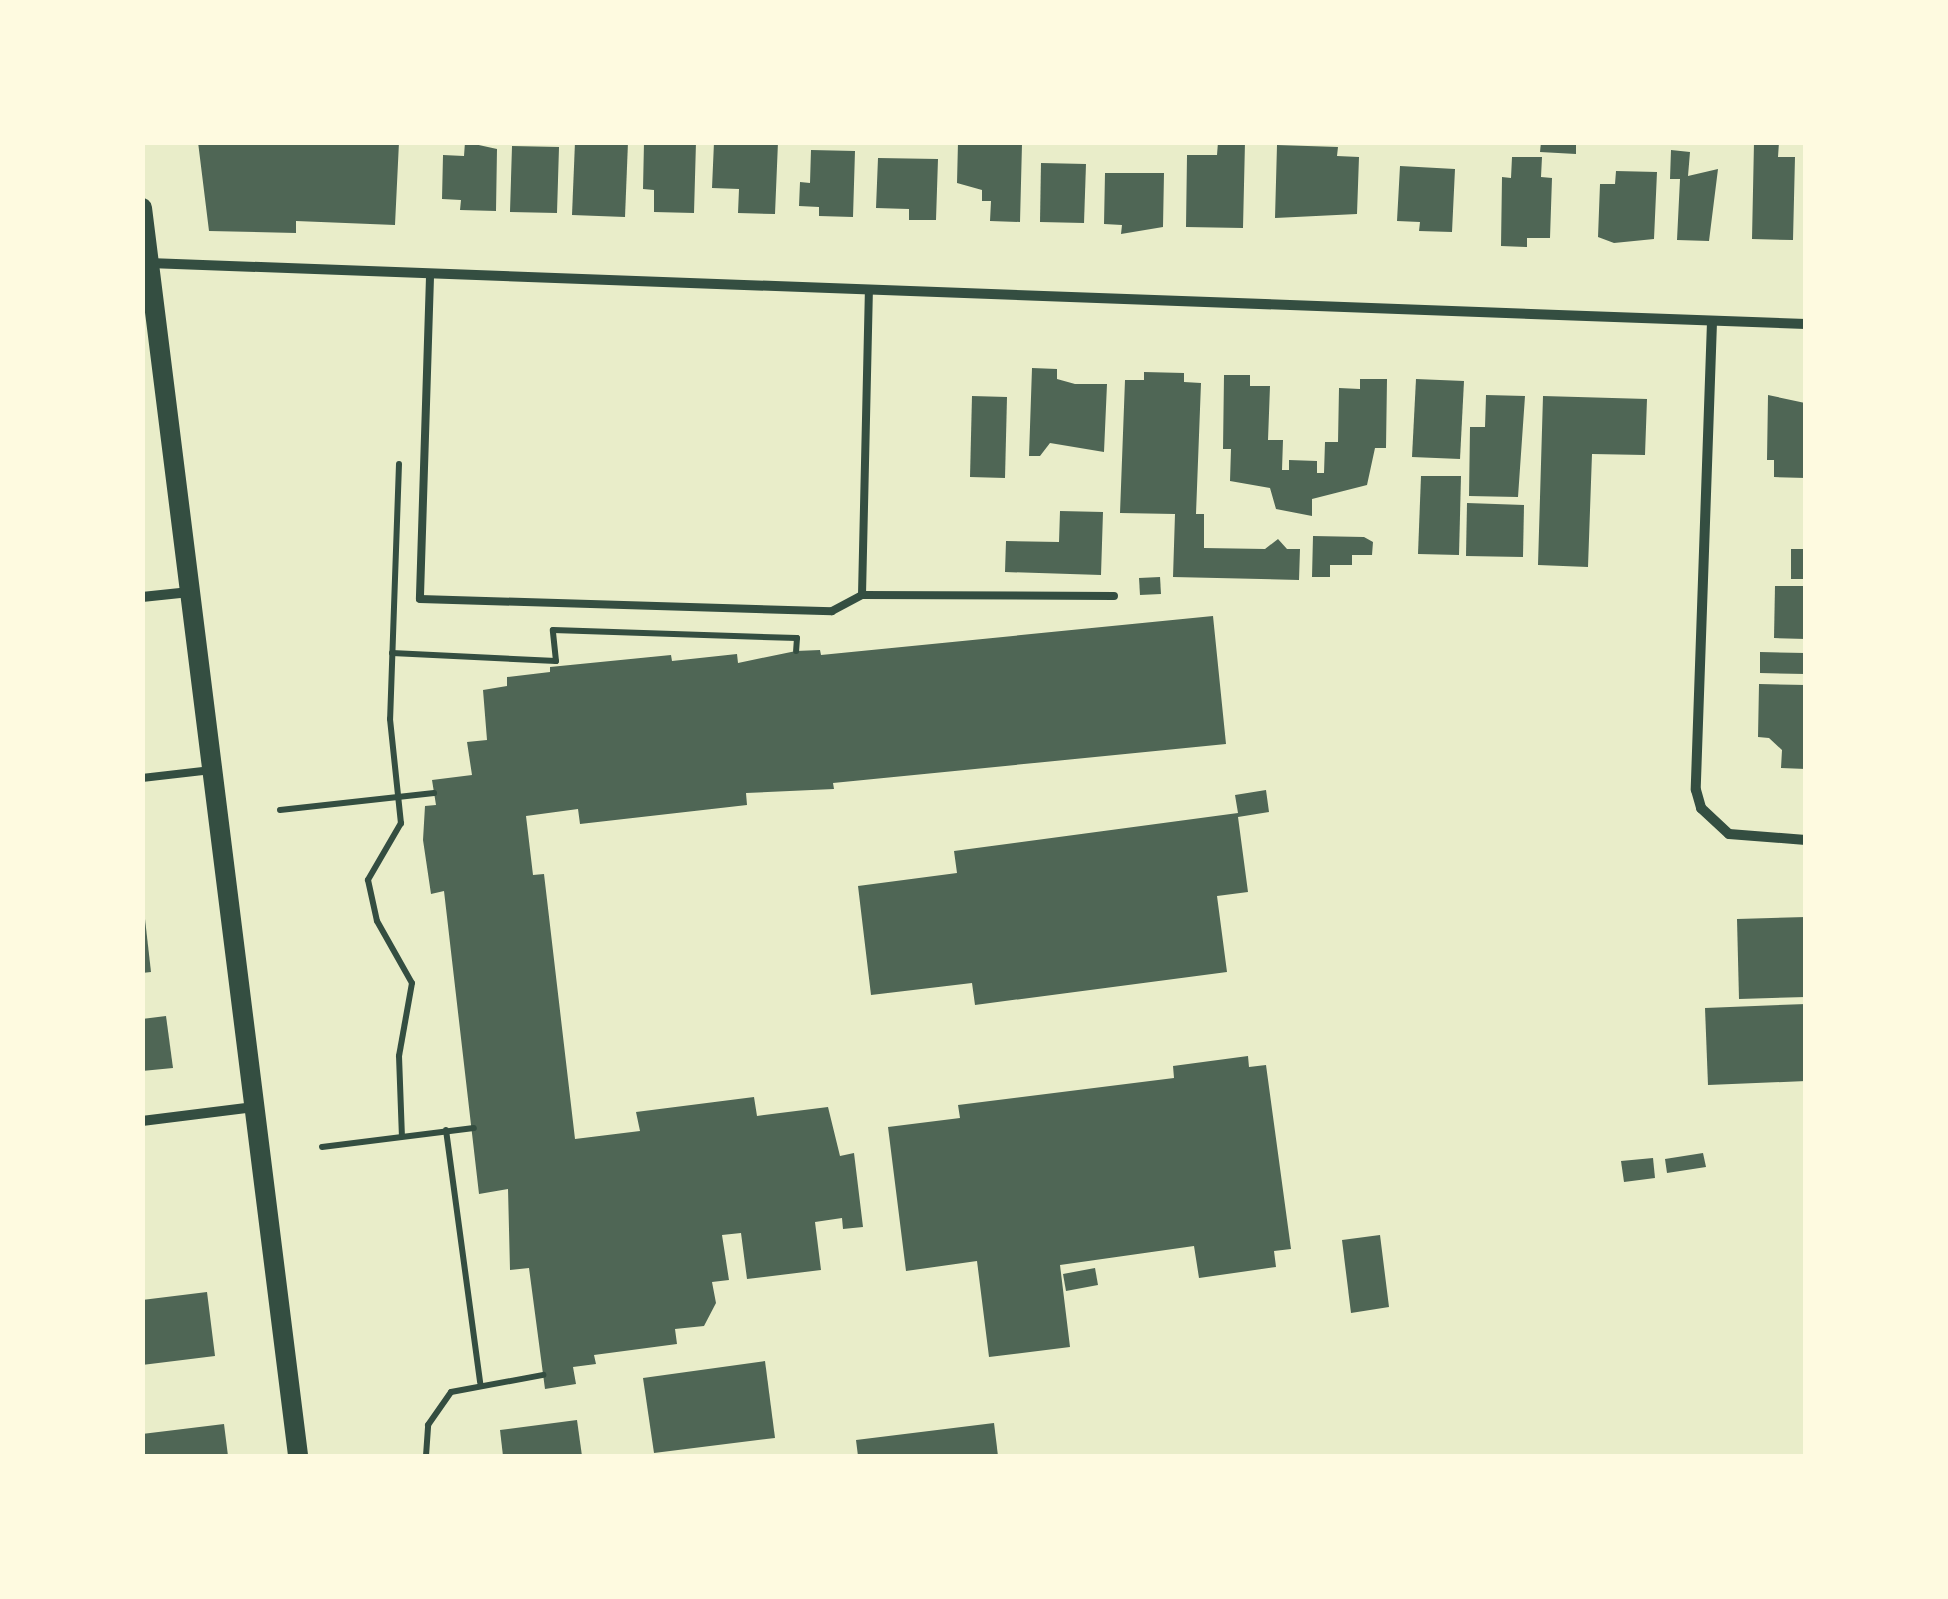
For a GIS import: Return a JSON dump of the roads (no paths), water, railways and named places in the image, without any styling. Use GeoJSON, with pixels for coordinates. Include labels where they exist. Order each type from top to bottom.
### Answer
{"type":"FeatureCollection","features":[{"type":"Feature","properties":{"kind":"main road"},"geometry":{"type":"LineString","coordinates":[[142,208],[149,263],[150,326],[190,592],[298,1456]]}},
{"type":"Feature","properties":{"kind":"street"},"geometry":{"type":"LineString","coordinates":[[149,263],[1806,324]]}},
{"type":"Feature","properties":{"kind":"street"},"geometry":{"type":"LineString","coordinates":[[1712,322],[1696,790],[1714,822],[1752,838],[1806,840]]}},
{"type":"Feature","properties":{"kind":"street"},"geometry":{"type":"LineString","coordinates":[[142,597],[190,592]]}},
{"type":"Feature","properties":{"kind":"street"},"geometry":{"type":"LineString","coordinates":[[142,1120],[255,1107]]}},
{"type":"Feature","properties":{"kind":"lane"},"geometry":{"type":"LineString","coordinates":[[430,276],[420,600],[832,610],[862,595],[1114,596]]}},
{"type":"Feature","properties":{"kind":"lane"},"geometry":{"type":"LineString","coordinates":[[862,595],[868,291]]}},
{"type":"Feature","properties":{"kind":"lane"},"geometry":{"type":"LineString","coordinates":[[142,778],[212,770]]}}]}
